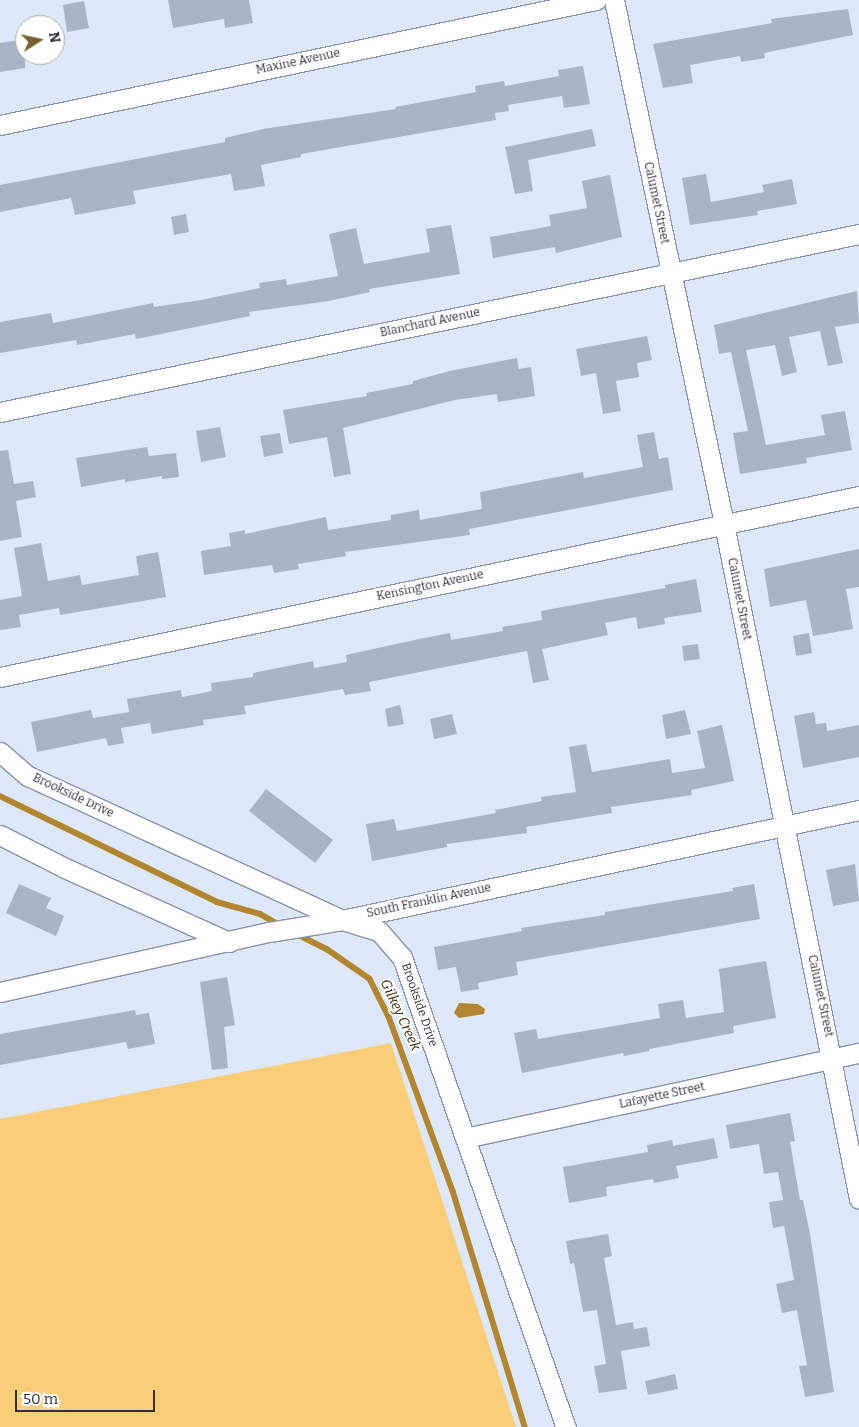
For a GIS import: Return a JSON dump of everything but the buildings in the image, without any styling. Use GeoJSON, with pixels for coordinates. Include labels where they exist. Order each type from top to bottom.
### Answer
{"type":"FeatureCollection","features":[{"type":"Feature","properties":{"kind":"street","name":"Maxine Avenue"},"geometry":{"type":"LineString","coordinates":[[0,125],[596,0]]}},
{"type":"Feature","properties":{"kind":"street","name":"Calumet Street"},"geometry":{"type":"LineString","coordinates":[[614,0],[724,524],[833,1059],[859,1199]]}},
{"type":"Feature","properties":{"kind":"street","name":"Blanchard Avenue"},"geometry":{"type":"LineString","coordinates":[[0,412],[859,234]]}},
{"type":"Feature","properties":{"kind":"street","name":"Kensington Avenue"},"geometry":{"type":"LineString","coordinates":[[0,676],[859,496]]}},
{"type":"Feature","properties":{"kind":"street","name":"Brookside Drive"},"geometry":{"type":"LineString","coordinates":[[0,752],[28,776],[342,920],[379,932],[402,957],[566,1427]]}},
{"type":"Feature","properties":{"kind":"street","name":"South Franklin Avenue"},"geometry":{"type":"LineString","coordinates":[[0,992],[270,932],[342,920],[859,810]]}},
{"type":"Feature","properties":{"kind":"street"},"geometry":{"type":"LineString","coordinates":[[0,835],[65,868],[229,942]]}},
{"type":"Feature","properties":{"kind":"street","name":"Lafayette Street"},"geometry":{"type":"LineString","coordinates":[[465,1138],[859,1053]]}},
{"type":"Feature","properties":{"kind":"shaded area"},"geometry":{"type":"Polygon","coordinates":[[[459,1003],[478,1004],[485,1009],[484,1014],[459,1018],[454,1013],[459,1003]]]}},
{"type":"Feature","properties":{"kind":"shaded area"},"geometry":{"type":"Polygon","coordinates":[[[391,1043],[516,1427],[0,1427],[0,1119],[391,1043]]]}},
{"type":"Feature","properties":{"kind":"waterway","name":"Gilkey Creek"},"geometry":{"type":"LineString","coordinates":[[0,796],[217,902],[260,914],[280,925]]}},
{"type":"Feature","properties":{"kind":"waterway","name":"Gilkey Creek"},"geometry":{"type":"LineString","coordinates":[[295,933],[327,949],[370,979],[389,1017],[453,1191],[525,1427]]}}]}
